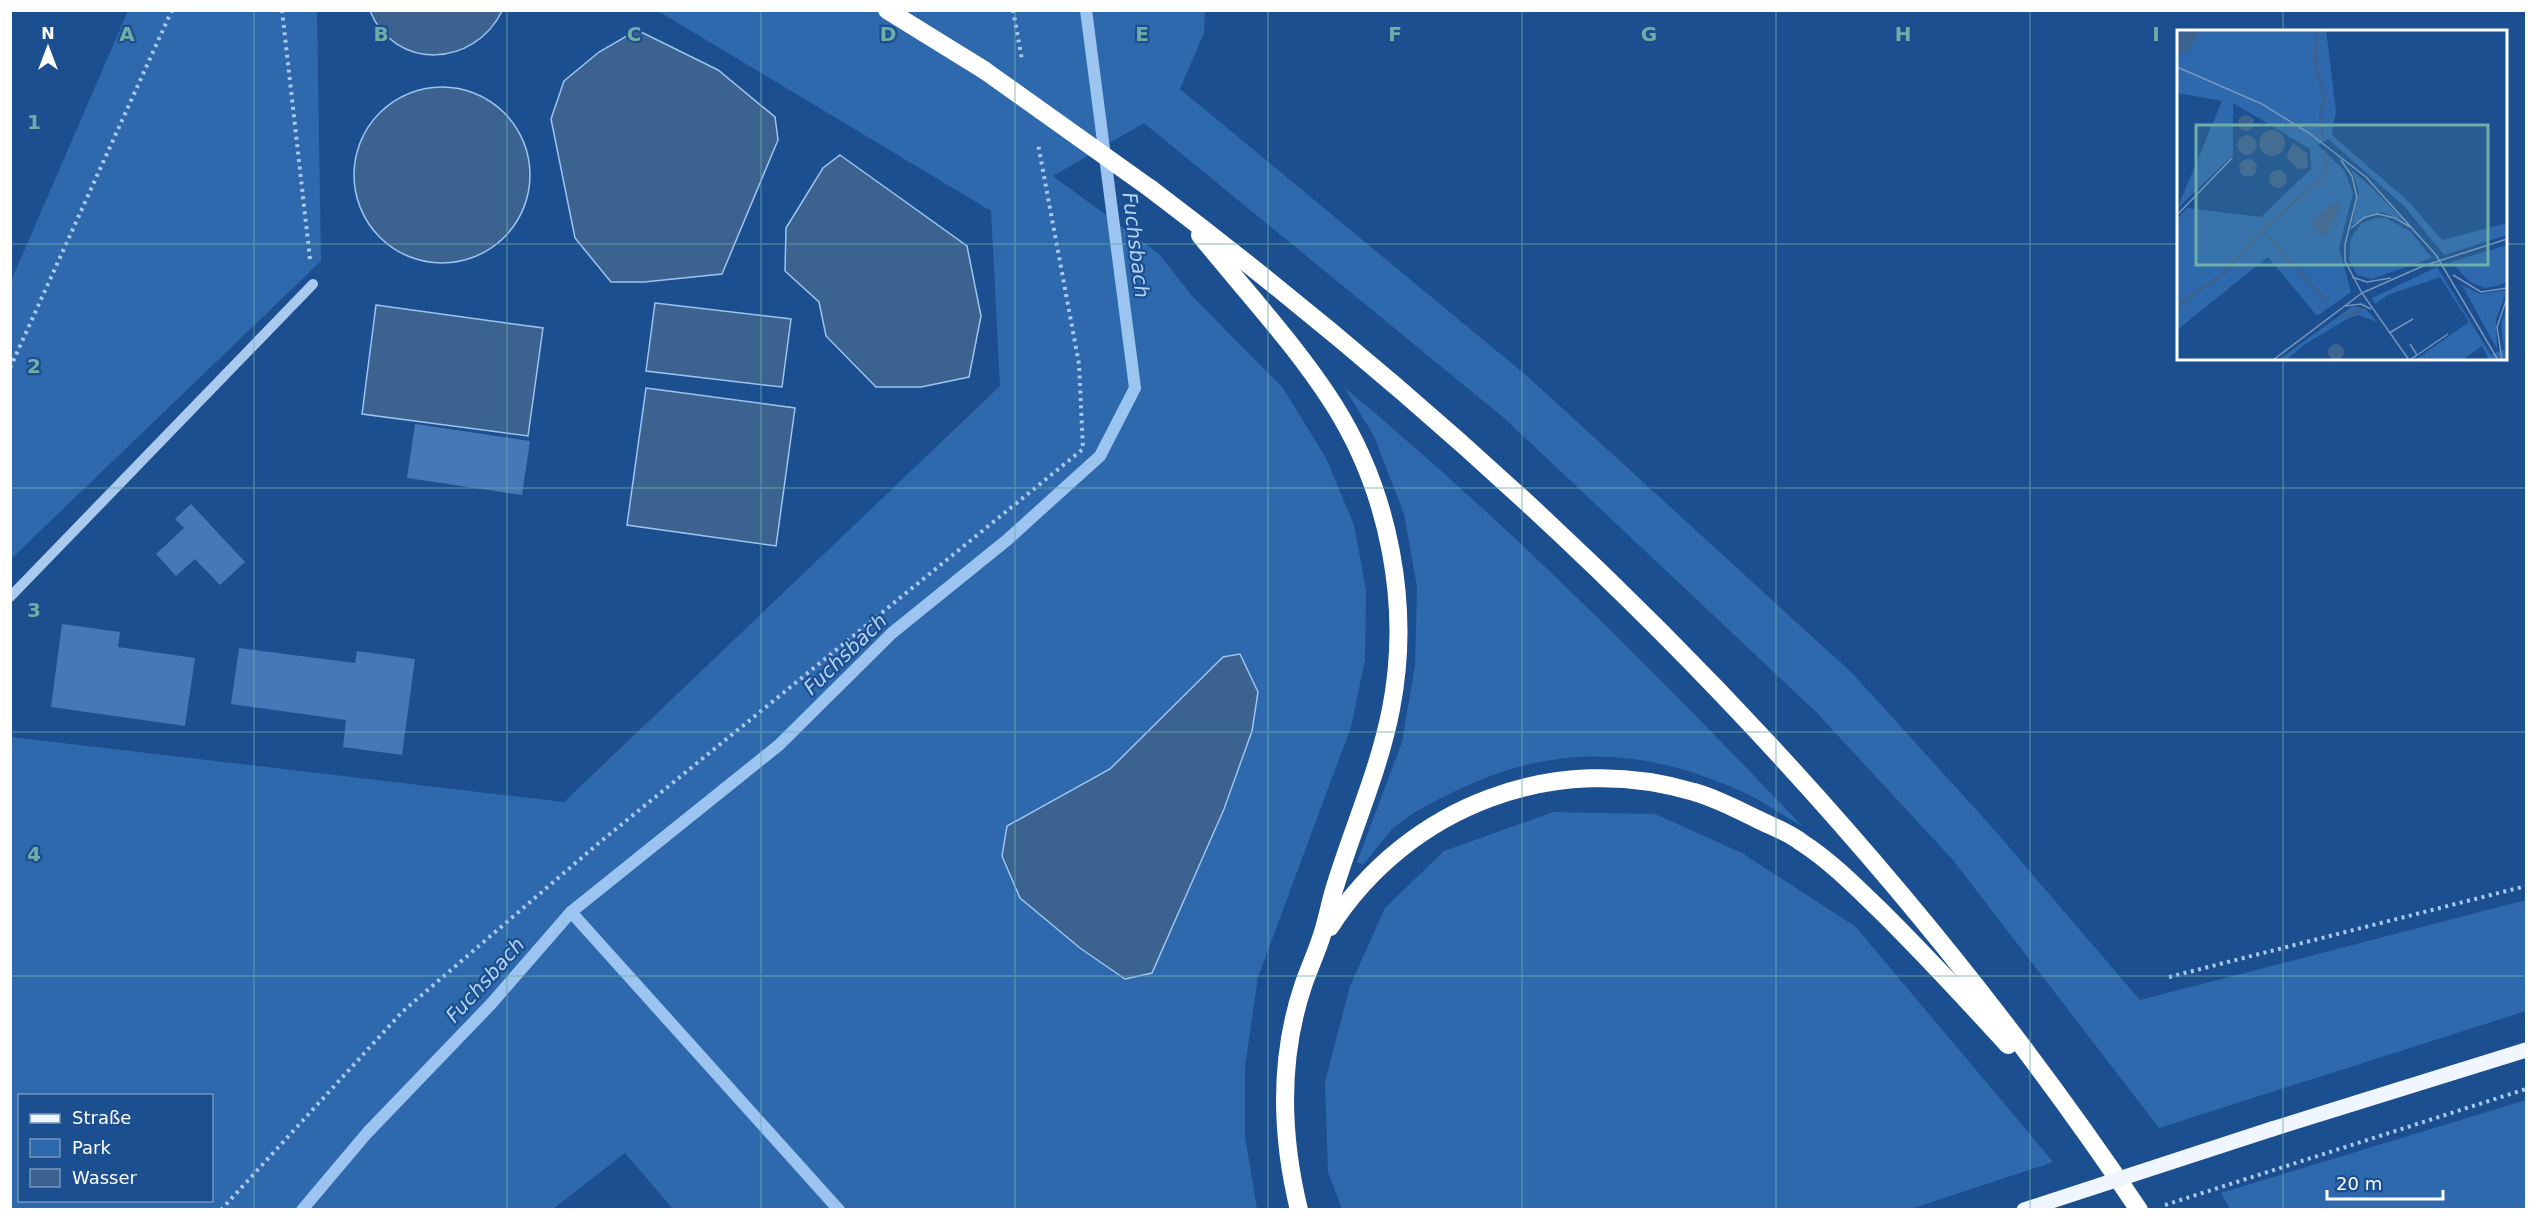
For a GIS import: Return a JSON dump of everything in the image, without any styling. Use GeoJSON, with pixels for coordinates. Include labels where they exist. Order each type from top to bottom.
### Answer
{"type":"FeatureCollection","features":[{"type":"Feature","properties":{"kind":"highway"},"geometry":{"type":"LineString","coordinates":[[887,10],[984,70],[1151,189],[1371,363],[1477,455],[1682,652],[1789,766],[1892,883],[1990,1005],[2084,1129],[2139,1209]]}},
{"type":"Feature","properties":{"kind":"highway"},"geometry":{"type":"LineString","coordinates":[[1180,211],[1308,367],[1335,406],[1366,469],[1388,536],[1396,582],[1397,667],[1391,709],[1381,750],[1303,987],[1291,1035],[1285,1083],[1286,1133],[1299,1209]]}},
{"type":"Feature","properties":{"kind":"highway"},"geometry":{"type":"LineString","coordinates":[[1320,941],[1342,907],[1398,848],[1431,824],[1467,805],[1506,791],[1543,782],[1581,778],[1620,778],[1695,792],[1731,806],[1800,840],[1838,869],[1927,957],[2084,1129]]}},
{"type":"Feature","properties":{"kind":"main road"},"geometry":{"type":"LineString","coordinates":[[2024,1209],[2526,1050]]}},
{"type":"Feature","properties":{"kind":"lane"},"geometry":{"type":"LineString","coordinates":[[10,597],[313,284]]}},
{"type":"Feature","properties":{"kind":"path"},"geometry":{"type":"LineString","coordinates":[[10,368],[172,10]]}},
{"type":"Feature","properties":{"kind":"path"},"geometry":{"type":"LineString","coordinates":[[282,10],[313,284]]}},
{"type":"Feature","properties":{"kind":"path"},"geometry":{"type":"LineString","coordinates":[[1013,10],[1024,69]]}},
{"type":"Feature","properties":{"kind":"path"},"geometry":{"type":"LineString","coordinates":[[221,1209],[402,1012],[618,826],[1083,449],[1079,364],[1037,140]]}},
{"type":"Feature","properties":{"kind":"path"},"geometry":{"type":"LineString","coordinates":[[2169,977],[2526,886]]}},
{"type":"Feature","properties":{"kind":"path"},"geometry":{"type":"LineString","coordinates":[[2161,1206],[2526,1089]]}},
{"type":"Feature","properties":{"kind":"green space"},"geometry":{"type":"Polygon","coordinates":[[[128,11],[317,11],[321,261],[11,559],[11,281],[128,11]]]}},
{"type":"Feature","properties":{"kind":"green space"},"geometry":{"type":"Polygon","coordinates":[[[658,11],[1205,11],[1204,33],[1180,89],[1527,376],[1852,673],[1990,825],[2140,1000],[2526,900],[2526,1011],[2159,1128],[1953,860],[1816,712],[1504,418],[1144,123],[1053,176],[1159,254],[1193,297],[1283,388],[1326,458],[1354,525],[1366,590],[1365,660],[1351,727],[1258,977],[1245,1067],[1245,1136],[1257,1209],[673,1209],[625,1153],[553,1209],[11,1210],[11,737],[564,802],[1000,386],[991,211],[658,11]]]}},
{"type":"Feature","properties":{"kind":"green space"},"geometry":{"type":"Polygon","coordinates":[[[1344,387],[1464,491],[1522,545],[1636,655],[1802,826],[1743,792],[1710,778],[1646,761],[1614,757],[1582,757],[1550,760],[1517,768],[1483,779],[1452,793],[1402,821],[1386,836],[1363,865],[1357,862],[1402,742],[1415,665],[1417,587],[1404,514],[1374,436],[1344,387]]]}},
{"type":"Feature","properties":{"kind":"green space"},"geometry":{"type":"Polygon","coordinates":[[[1553,812],[1655,814],[1742,853],[1856,927],[2053,1162],[1911,1209],[1342,1209],[1328,1172],[1325,1082],[1350,986],[1385,908],[1444,851],[1553,812]]]}},
{"type":"Feature","properties":{"kind":"green space"},"geometry":{"type":"Polygon","coordinates":[[[2526,1100],[2526,1209],[2230,1209],[2221,1193],[2526,1100]]]}},
{"type":"Feature","properties":{"kind":"water"},"geometry":{"type":"Polygon","coordinates":[[[370,11],[502,11],[489,30],[473,43],[455,52],[435,55],[415,52],[397,44],[382,31],[370,11]]]}},
{"type":"Feature","properties":{"kind":"water"},"geometry":{"type":"Polygon","coordinates":[[[637,30],[718,70],[775,117],[778,140],[722,274],[644,282],[611,282],[575,238],[551,119],[564,81],[599,52],[637,30]]]}},
{"type":"Feature","properties":{"kind":"water"},"geometry":{"type":"Polygon","coordinates":[[[442,87],[459,88],[476,93],[504,113],[524,141],[529,158],[529,192],[524,209],[504,237],[476,257],[459,262],[442,263],[425,262],[408,257],[380,237],[360,209],[355,192],[354,175],[355,158],[360,141],[380,113],[408,93],[425,88],[442,87]]]}},
{"type":"Feature","properties":{"kind":"water"},"geometry":{"type":"Polygon","coordinates":[[[840,155],[967,246],[981,316],[969,377],[921,387],[876,387],[826,336],[819,302],[785,271],[786,228],[823,168],[840,155]]]}},
{"type":"Feature","properties":{"kind":"water"},"geometry":{"type":"Polygon","coordinates":[[[655,303],[791,319],[782,387],[646,371],[655,303]]]}},
{"type":"Feature","properties":{"kind":"water"},"geometry":{"type":"Polygon","coordinates":[[[376,305],[543,328],[528,436],[362,414],[376,305]]]}},
{"type":"Feature","properties":{"kind":"water"},"geometry":{"type":"Polygon","coordinates":[[[646,388],[795,408],[776,546],[627,525],[646,388]]]}},
{"type":"Feature","properties":{"kind":"water"},"geometry":{"type":"Polygon","coordinates":[[[1240,654],[1258,692],[1252,731],[1224,809],[1152,973],[1125,979],[1080,948],[1020,898],[1002,856],[1007,826],[1110,769],[1223,657],[1240,654]]]}},
{"type":"Feature","properties":{"kind":"building"},"geometry":{"type":"Polygon","coordinates":[[[415,424],[530,441],[522,495],[407,478],[415,424]]]}},
{"type":"Feature","properties":{"kind":"building"},"geometry":{"type":"Polygon","coordinates":[[[191,504],[245,562],[220,585],[195,559],[176,576],[156,554],[184,528],[175,519],[191,504]]]}},
{"type":"Feature","properties":{"kind":"building"},"geometry":{"type":"Polygon","coordinates":[[[62,624],[120,632],[118,647],[195,658],[185,726],[51,707],[62,624]]]}},
{"type":"Feature","properties":{"kind":"building"},"geometry":{"type":"Polygon","coordinates":[[[239,648],[355,663],[357,651],[415,659],[402,755],[343,747],[346,720],[231,704],[239,648]]]}},
{"type":"Feature","properties":{"kind":"waterway","name":"Fuchsbach"},"geometry":{"type":"LineString","coordinates":[[302,1210],[367,1133],[491,1004],[571,912],[779,745],[892,633],[1007,540],[1100,456],[1135,388],[1086,10]]}},
{"type":"Feature","properties":{"kind":"waterway"},"geometry":{"type":"LineString","coordinates":[[571,912],[839,1210]]}}]}
